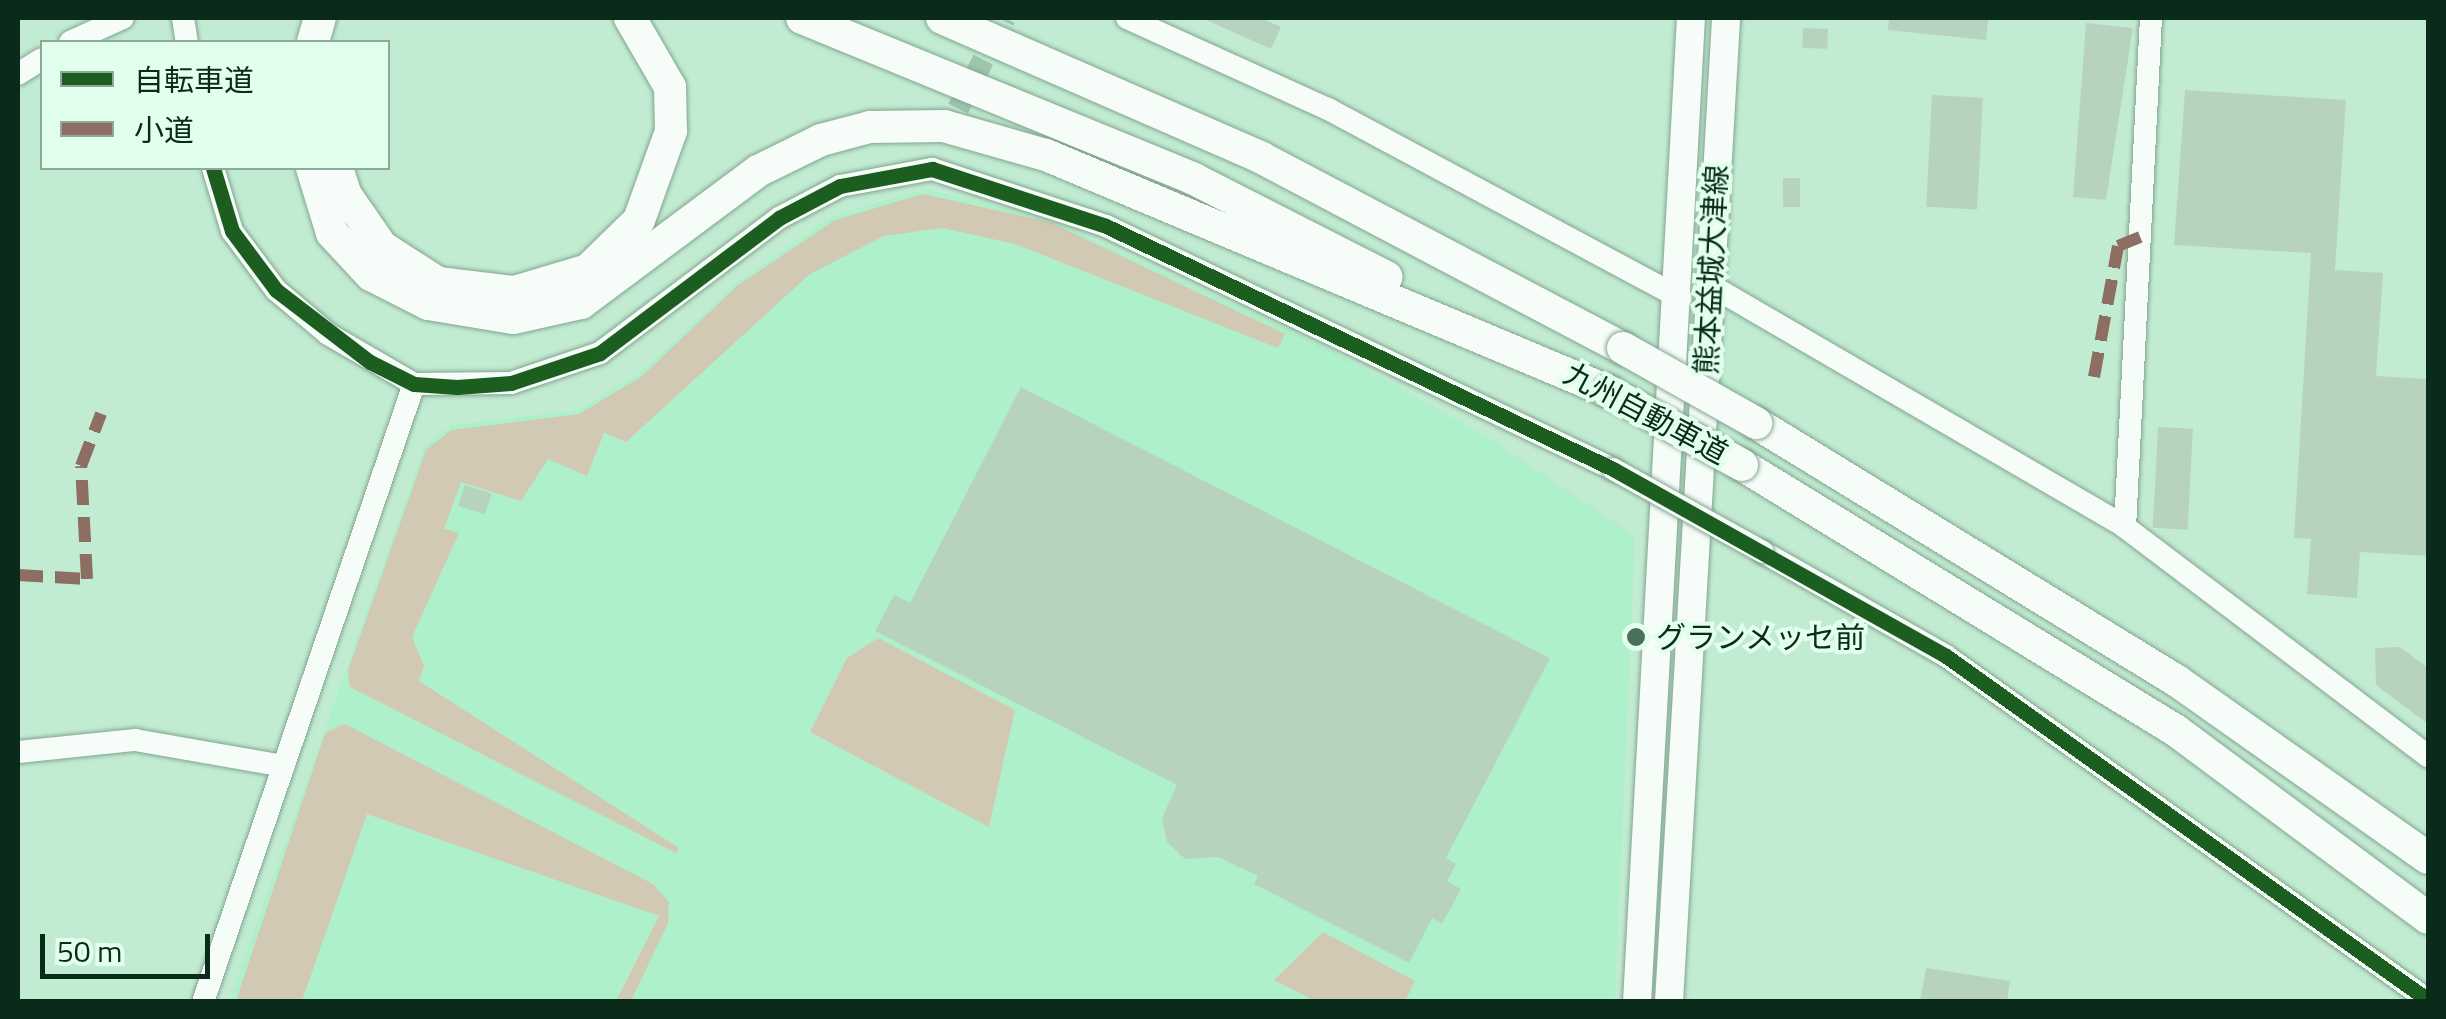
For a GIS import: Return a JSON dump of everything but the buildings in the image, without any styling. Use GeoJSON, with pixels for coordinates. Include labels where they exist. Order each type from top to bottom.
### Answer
{"type":"FeatureCollection","features":[{"type":"Feature","properties":{"kind":"highway"},"geometry":{"type":"LineString","coordinates":[[338,170],[346,195],[382,247],[438,283],[514,292],[588,270],[639,220],[671,131],[670,86],[630,18]]}},
{"type":"Feature","properties":{"kind":"highway","name":"九州自動車道"},"geometry":{"type":"LineString","coordinates":[[802,18],[1194,179],[1742,464],[2175,730],[2428,918]]}},
{"type":"Feature","properties":{"kind":"highway","name":"九州自動車道"},"geometry":{"type":"LineString","coordinates":[[942,18],[1262,158],[1623,348],[1756,423],[2176,681],[2428,858]]}},
{"type":"Feature","properties":{"kind":"highway"},"geometry":{"type":"LineString","coordinates":[[313,170],[332,233],[372,276],[428,304],[513,318],[581,303],[758,170],[820,140],[870,126],[944,126],[1046,155],[1608,391]]}},
{"type":"Feature","properties":{"kind":"main road","name":"熊本益城大津線"},"geometry":{"type":"LineString","coordinates":[[1638,1002],[1680,298],[1691,18]]}},
{"type":"Feature","properties":{"kind":"main road","name":"熊本益城大津線"},"geometry":{"type":"LineString","coordinates":[[1669,1002],[1726,18]]}},
{"type":"Feature","properties":{"kind":"street"},"geometry":{"type":"LineString","coordinates":[[74,40],[122,18]]}},
{"type":"Feature","properties":{"kind":"street"},"geometry":{"type":"LineString","coordinates":[[1127,18],[1328,109],[1680,298]]}},
{"type":"Feature","properties":{"kind":"street"},"geometry":{"type":"LineString","coordinates":[[2125,527],[2151,18]]}},
{"type":"Feature","properties":{"kind":"street"},"geometry":{"type":"LineString","coordinates":[[18,74],[40,60]]}},
{"type":"Feature","properties":{"kind":"street"},"geometry":{"type":"LineString","coordinates":[[932,169],[942,141]]}},
{"type":"Feature","properties":{"kind":"street"},"geometry":{"type":"LineString","coordinates":[[214,170],[232,231],[276,290],[328,334],[414,384],[511,384],[600,353],[779,218],[840,186],[932,169],[1106,226],[1613,469],[1946,656],[2428,1000]]}},
{"type":"Feature","properties":{"kind":"street"},"geometry":{"type":"LineString","coordinates":[[1710,285],[2125,527],[2428,756]]}},
{"type":"Feature","properties":{"kind":"street"},"geometry":{"type":"LineString","coordinates":[[203,1002],[414,384]]}},
{"type":"Feature","properties":{"kind":"street"},"geometry":{"type":"LineString","coordinates":[[18,752],[135,740],[284,766]]}},
{"type":"Feature","properties":{"kind":"street"},"geometry":{"type":"LineString","coordinates":[[2388,970],[2414,1002]]}},
{"type":"Feature","properties":{"kind":"shaded area"},"geometry":{"type":"Polygon","coordinates":[[[927,189],[1051,220],[1330,349],[1486,436],[1635,536],[1615,1001],[229,1002],[425,445],[452,425],[578,410],[641,372],[737,282],[834,215],[927,189]]]}},
{"type":"Feature","properties":{"kind":"shaded area"},"geometry":{"type":"Polygon","coordinates":[[[923,194],[1050,222],[1285,334],[1278,348],[1015,244],[942,228],[884,236],[810,274],[626,442],[604,433],[587,476],[548,459],[521,501],[461,482],[444,529],[459,533],[412,637],[424,666],[419,681],[679,848],[676,853],[350,687],[348,670],[426,450],[451,430],[579,414],[642,376],[738,285],[835,220],[923,194]]]}},
{"type":"Feature","properties":{"kind":"shaded area"},"geometry":{"type":"Polygon","coordinates":[[[878,638],[1015,710],[989,827],[810,732],[847,658],[878,638]]]}},
{"type":"Feature","properties":{"kind":"shaded area"},"geometry":{"type":"Polygon","coordinates":[[[345,724],[653,884],[669,902],[668,923],[631,1001],[616,1001],[659,916],[367,814],[302,1001],[236,1001],[325,733],[345,724]]]}},
{"type":"Feature","properties":{"kind":"shaded area"},"geometry":{"type":"Polygon","coordinates":[[[1323,932],[1415,981],[1405,1001],[1315,1001],[1274,980],[1323,932]]]}},
{"type":"Feature","properties":{"kind":"tunnel"},"geometry":{"type":"LineString","coordinates":[[943,138],[1005,18]]}},
{"type":"Feature","properties":{"kind":"marked path"},"geometry":{"type":"LineString","coordinates":[[2094,377],[2118,246],[2140,237]]}},
{"type":"Feature","properties":{"kind":"marked path"},"geometry":{"type":"LineString","coordinates":[[18,575],[87,579],[81,466],[101,414]]}},
{"type":"Feature","properties":{"kind":"cycle path"},"geometry":{"type":"LineString","coordinates":[[214,170],[232,231],[276,290],[370,362],[414,384],[457,387],[511,383],[600,353],[779,218],[840,186],[932,169],[1106,226],[1613,469],[1946,656],[2428,1000]]}},
{"type":"Feature","properties":{"kind":"place","name":"グランメッセ前"},"geometry":{"type":"Point","coordinates":[1636,637]}}]}
